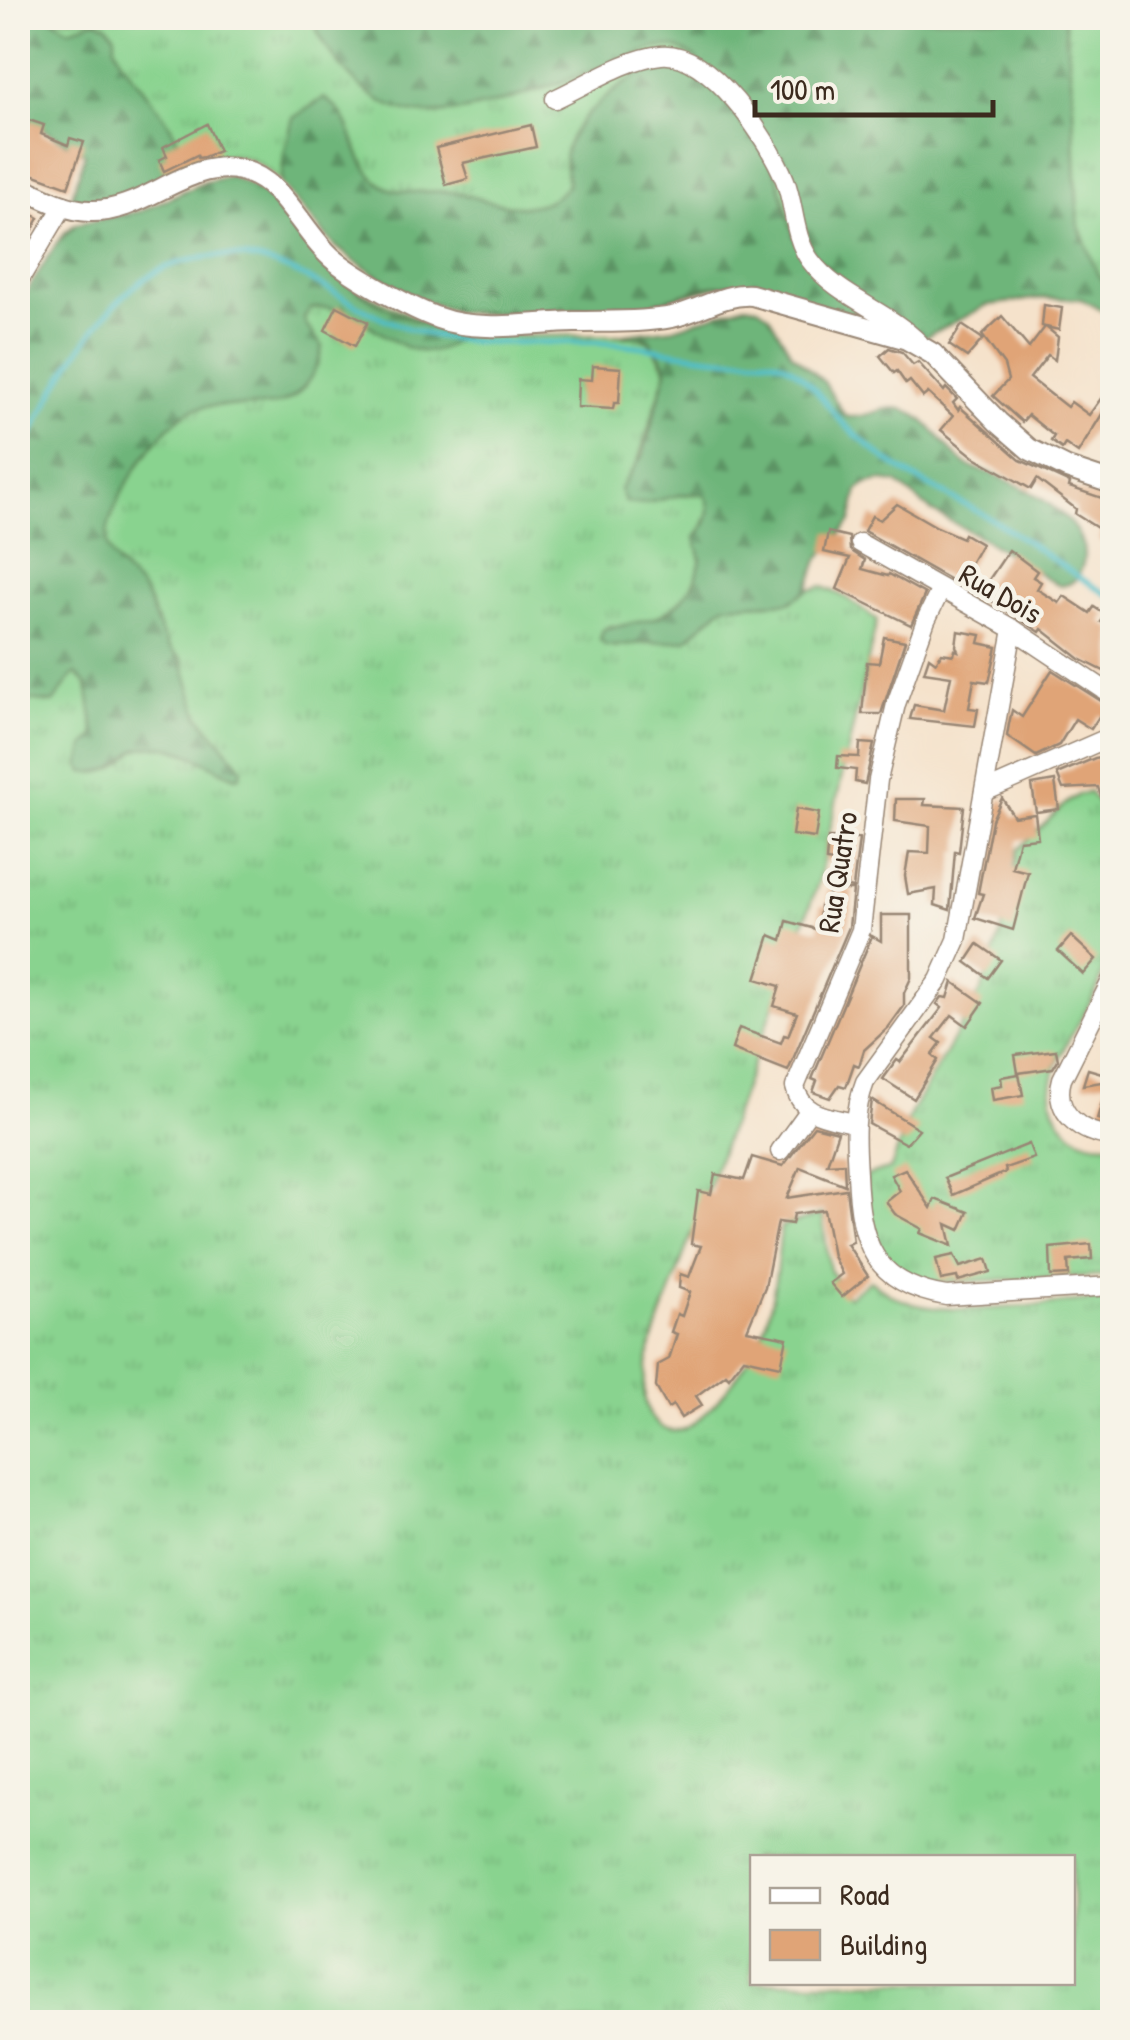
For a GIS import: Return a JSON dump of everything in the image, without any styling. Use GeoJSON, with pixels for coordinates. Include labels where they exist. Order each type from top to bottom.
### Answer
{"type":"FeatureCollection","features":[{"type":"Feature","properties":{"kind":"street"},"geometry":{"type":"LineString","coordinates":[[556,99],[616,70],[660,55],[677,56],[700,68],[729,94],[776,160],[808,257],[843,289],[903,326],[1029,449],[1067,468],[1112,483]]}},
{"type":"Feature","properties":{"kind":"street"},"geometry":{"type":"LineString","coordinates":[[26,190],[88,211],[122,208],[212,169],[253,174],[270,186],[338,264],[421,311],[454,323],[650,320],[685,314],[742,294],[900,336],[923,347]]}},
{"type":"Feature","properties":{"kind":"street"},"geometry":{"type":"LineString","coordinates":[[18,282],[64,206]]}},
{"type":"Feature","properties":{"kind":"street","name":"Rua Dois"},"geometry":{"type":"LineString","coordinates":[[860,542],[1013,630],[1112,694]]}},
{"type":"Feature","properties":{"kind":"street","name":"Rua Quatro"},"geometry":{"type":"LineString","coordinates":[[809,1110],[799,1100],[795,1087],[862,930],[878,780],[896,704],[941,589]]}},
{"type":"Feature","properties":{"kind":"street"},"geometry":{"type":"LineString","coordinates":[[1013,630],[962,915],[949,961],[864,1082],[854,1123],[862,1227],[876,1259],[898,1280],[928,1293],[946,1296],[1112,1286]]}},
{"type":"Feature","properties":{"kind":"street"},"geometry":{"type":"LineString","coordinates":[[984,792],[1112,736]]}},
{"type":"Feature","properties":{"kind":"street"},"geometry":{"type":"LineString","coordinates":[[1112,978],[1059,1092],[1063,1107],[1076,1125],[1094,1134],[1112,1136]]}},
{"type":"Feature","properties":{"kind":"street"},"geometry":{"type":"LineString","coordinates":[[780,1151],[809,1110],[854,1123]]}},
{"type":"Feature","properties":{"kind":"green space"},"geometry":{"type":"Polygon","coordinates":[[[18,18],[1112,18],[1112,316],[1081,299],[1040,298],[988,305],[923,338],[734,284],[636,307],[510,314],[455,311],[413,296],[360,265],[325,235],[270,173],[236,156],[216,156],[71,199],[85,154],[18,114],[18,18]]]}},
{"type":"Feature","properties":{"kind":"green space"},"geometry":{"type":"Polygon","coordinates":[[[18,18],[52,18],[69,29],[96,20],[107,25],[115,35],[121,60],[165,117],[192,164],[136,192],[95,204],[71,199],[85,154],[18,114],[18,18]]]}},
{"type":"Feature","properties":{"kind":"green space"},"geometry":{"type":"Polygon","coordinates":[[[311,18],[1064,18],[1072,86],[1078,224],[1098,275],[1112,291],[1112,316],[1081,299],[1040,298],[988,305],[923,338],[859,295],[813,255],[790,177],[693,56],[679,49],[654,48],[568,80],[470,109],[416,113],[381,101],[352,79],[328,50],[311,18]]]}},
{"type":"Feature","properties":{"kind":"green space"},"geometry":{"type":"Polygon","coordinates":[[[657,67],[681,68],[699,75],[735,110],[776,172],[795,240],[902,331],[734,284],[710,286],[648,305],[456,312],[413,296],[354,261],[334,245],[281,184],[293,118],[324,98],[342,116],[368,171],[385,187],[404,192],[452,192],[513,206],[542,203],[556,197],[568,185],[565,153],[578,126],[616,89],[657,67]]]}},
{"type":"Feature","properties":{"kind":"green space"},"geometry":{"type":"Polygon","coordinates":[[[230,176],[270,201],[320,260],[368,298],[406,317],[464,334],[441,349],[421,351],[406,347],[345,312],[310,309],[304,317],[306,325],[322,346],[313,373],[297,394],[270,406],[195,409],[167,429],[124,490],[108,529],[107,544],[113,558],[144,593],[163,637],[181,658],[199,716],[242,768],[236,777],[187,753],[162,746],[135,750],[107,771],[84,772],[80,765],[84,747],[95,736],[87,685],[76,674],[53,703],[18,699],[18,306],[56,244],[76,224],[141,211],[205,182],[230,176]]]}},
{"type":"Feature","properties":{"kind":"green space"},"geometry":{"type":"Polygon","coordinates":[[[188,189],[274,202],[321,262],[351,286],[440,330],[527,336],[635,335],[650,342],[667,370],[637,465],[664,497],[706,495],[709,508],[698,541],[700,564],[695,579],[678,603],[640,623],[609,626],[600,640],[614,647],[686,640],[724,605],[789,602],[822,586],[877,620],[818,883],[652,1343],[645,1401],[654,1421],[674,1431],[685,1429],[717,1402],[746,1363],[769,1313],[781,1227],[822,1214],[830,1271],[848,1297],[870,1280],[910,1303],[954,1309],[1112,1299],[1112,2022],[18,2022],[18,306],[65,232],[76,224],[141,211],[188,189]]]}},
{"type":"Feature","properties":{"kind":"green space"},"geometry":{"type":"Polygon","coordinates":[[[745,305],[768,314],[791,353],[824,382],[845,416],[905,410],[931,428],[968,466],[1021,487],[1055,509],[1079,537],[1084,553],[1077,578],[1058,585],[933,512],[897,483],[881,481],[858,490],[851,522],[818,560],[808,590],[789,602],[724,605],[686,640],[606,646],[600,640],[603,630],[659,617],[680,602],[696,580],[701,559],[695,538],[709,513],[706,496],[696,494],[645,503],[625,502],[620,489],[643,455],[667,370],[646,338],[617,335],[674,328],[745,305]]]}},
{"type":"Feature","properties":{"kind":"green space"},"geometry":{"type":"Polygon","coordinates":[[[1090,792],[1112,820],[1112,922],[1096,992],[1063,1050],[1051,1088],[1053,1107],[1070,1131],[1086,1141],[1112,1144],[1112,1275],[926,1283],[892,1268],[868,1226],[866,1176],[891,1168],[911,1113],[982,989],[1001,932],[1018,850],[1064,805],[1090,792]]]}},
{"type":"Feature","properties":{"kind":"building"},"geometry":{"type":"Polygon","coordinates":[[[29,120],[44,125],[41,134],[68,145],[70,138],[84,142],[68,187],[18,169],[29,120]]]}},
{"type":"Feature","properties":{"kind":"building"},"geometry":{"type":"Polygon","coordinates":[[[207,124],[219,151],[204,157],[197,155],[164,171],[159,160],[167,156],[163,147],[207,124]]]}},
{"type":"Feature","properties":{"kind":"building"},"geometry":{"type":"Polygon","coordinates":[[[531,125],[536,147],[463,163],[468,179],[446,185],[436,148],[531,125]]]}},
{"type":"Feature","properties":{"kind":"building"},"geometry":{"type":"Polygon","coordinates":[[[18,206],[39,218],[18,258],[18,206]]]}},
{"type":"Feature","properties":{"kind":"building"},"geometry":{"type":"Polygon","coordinates":[[[1044,305],[1062,308],[1059,330],[1046,327],[1058,337],[1055,360],[1048,355],[1030,378],[1067,407],[1071,402],[1089,415],[1105,393],[1112,398],[1078,453],[1065,444],[1062,449],[1051,441],[1054,436],[1028,415],[1022,422],[993,396],[1008,380],[1004,365],[982,335],[1002,316],[1029,348],[1045,327],[1044,305]]]}},
{"type":"Feature","properties":{"kind":"building"},"geometry":{"type":"Polygon","coordinates":[[[337,306],[368,322],[355,346],[325,330],[337,306]]]}},
{"type":"Feature","properties":{"kind":"building"},"geometry":{"type":"Polygon","coordinates":[[[962,325],[983,339],[967,357],[949,345],[962,325]]]}},
{"type":"Feature","properties":{"kind":"building"},"geometry":{"type":"Polygon","coordinates":[[[889,348],[902,352],[913,365],[918,362],[944,391],[946,388],[957,399],[953,403],[958,410],[960,407],[1020,460],[1070,483],[1069,487],[1108,500],[1106,508],[1112,507],[1112,544],[1099,541],[1102,531],[1075,514],[1076,509],[1037,479],[1031,489],[973,456],[941,430],[953,416],[928,393],[923,397],[910,381],[906,384],[897,371],[894,373],[880,356],[889,348]]]}},
{"type":"Feature","properties":{"kind":"building"},"geometry":{"type":"Polygon","coordinates":[[[593,366],[621,368],[619,403],[614,403],[613,409],[577,407],[578,379],[592,380],[593,366]]]}},
{"type":"Feature","properties":{"kind":"building"},"geometry":{"type":"Polygon","coordinates":[[[897,504],[937,527],[962,538],[964,534],[981,544],[958,584],[864,531],[872,516],[880,520],[897,504]]]}},
{"type":"Feature","properties":{"kind":"building"},"geometry":{"type":"Polygon","coordinates":[[[828,532],[849,537],[850,550],[865,560],[862,569],[889,574],[925,594],[911,625],[837,589],[850,558],[824,552],[828,532]]]}},
{"type":"Feature","properties":{"kind":"building"},"geometry":{"type":"Polygon","coordinates":[[[1009,550],[1037,571],[1033,577],[1041,582],[1037,589],[1059,603],[1064,596],[1090,613],[1094,607],[1106,615],[1101,622],[1112,629],[1112,675],[1080,659],[1042,629],[1040,632],[990,600],[994,594],[984,587],[1009,550]]]}},
{"type":"Feature","properties":{"kind":"building"},"geometry":{"type":"Polygon","coordinates":[[[958,631],[981,635],[979,643],[997,647],[989,682],[974,680],[969,708],[978,709],[975,726],[910,719],[914,705],[944,710],[951,676],[924,672],[929,657],[936,662],[942,653],[954,655],[958,651],[958,631]]]}},
{"type":"Feature","properties":{"kind":"building"},"geometry":{"type":"Polygon","coordinates":[[[884,637],[905,641],[881,714],[862,714],[867,662],[879,663],[884,637]]]}},
{"type":"Feature","properties":{"kind":"building"},"geometry":{"type":"Polygon","coordinates":[[[1052,670],[1112,708],[1106,719],[1100,715],[1091,729],[1075,719],[1059,745],[1036,756],[1007,736],[1009,724],[1012,710],[1022,717],[1052,670]]]}},
{"type":"Feature","properties":{"kind":"building"},"geometry":{"type":"Polygon","coordinates":[[[860,743],[874,744],[865,784],[855,782],[856,770],[837,768],[838,756],[859,757],[860,743]]]}},
{"type":"Feature","properties":{"kind":"building"},"geometry":{"type":"Polygon","coordinates":[[[1112,755],[1109,823],[1098,787],[1063,789],[1057,774],[1112,755]]]}},
{"type":"Feature","properties":{"kind":"building"},"geometry":{"type":"Polygon","coordinates":[[[1055,781],[1059,809],[1036,812],[1032,785],[1055,781]]]}},
{"type":"Feature","properties":{"kind":"building"},"geometry":{"type":"Polygon","coordinates":[[[1002,798],[1014,817],[1035,814],[1038,838],[1019,840],[1012,868],[1028,872],[1013,930],[975,918],[983,894],[978,893],[992,820],[1002,798]]]}},
{"type":"Feature","properties":{"kind":"building"},"geometry":{"type":"Polygon","coordinates":[[[896,799],[925,799],[924,805],[964,807],[950,910],[935,905],[936,889],[908,894],[905,876],[909,852],[929,853],[930,826],[895,821],[896,799]]]}},
{"type":"Feature","properties":{"kind":"building"},"geometry":{"type":"Polygon","coordinates":[[[796,809],[819,813],[815,838],[792,835],[796,809]]]}},
{"type":"Feature","properties":{"kind":"building"},"geometry":{"type":"Polygon","coordinates":[[[828,838],[859,839],[853,888],[847,887],[849,864],[826,861],[828,838]]]}},
{"type":"Feature","properties":{"kind":"building"},"geometry":{"type":"Polygon","coordinates":[[[828,890],[853,890],[849,927],[788,1071],[732,1049],[739,1028],[781,1043],[784,1035],[788,1036],[797,1013],[774,1006],[780,986],[756,979],[770,935],[782,940],[787,921],[819,930],[820,906],[828,906],[828,890]]]}},
{"type":"Feature","properties":{"kind":"building"},"geometry":{"type":"Polygon","coordinates":[[[881,915],[911,915],[911,978],[904,993],[904,1006],[864,1050],[846,1087],[839,1085],[830,1098],[813,1092],[817,1081],[812,1079],[872,936],[881,941],[881,915]]]}},
{"type":"Feature","properties":{"kind":"building"},"geometry":{"type":"Polygon","coordinates":[[[1071,936],[1096,959],[1083,974],[1058,951],[1071,936]]]}},
{"type":"Feature","properties":{"kind":"building"},"geometry":{"type":"Polygon","coordinates":[[[978,944],[1001,960],[988,978],[966,962],[978,944]]]}},
{"type":"Feature","properties":{"kind":"building"},"geometry":{"type":"Polygon","coordinates":[[[953,982],[983,1003],[967,1026],[952,1015],[934,1038],[941,1043],[932,1055],[938,1060],[914,1099],[883,1079],[942,1008],[937,1004],[942,997],[948,998],[953,982]]]}},
{"type":"Feature","properties":{"kind":"building"},"geometry":{"type":"Polygon","coordinates":[[[1056,1050],[1058,1060],[1053,1068],[1018,1073],[1015,1055],[1056,1050]]]}},
{"type":"Feature","properties":{"kind":"building"},"geometry":{"type":"Polygon","coordinates":[[[1088,1069],[1112,1076],[1112,1122],[1097,1119],[1108,1081],[1083,1085],[1088,1069]]]}},
{"type":"Feature","properties":{"kind":"building"},"geometry":{"type":"Polygon","coordinates":[[[1019,1074],[1023,1095],[993,1100],[991,1087],[1002,1085],[1001,1077],[1019,1074]]]}},
{"type":"Feature","properties":{"kind":"building"},"geometry":{"type":"Polygon","coordinates":[[[872,1100],[919,1129],[906,1144],[869,1124],[872,1100]]]}},
{"type":"Feature","properties":{"kind":"building"},"geometry":{"type":"Polygon","coordinates":[[[814,1126],[838,1132],[827,1164],[844,1163],[845,1185],[800,1167],[787,1198],[846,1189],[853,1242],[847,1244],[868,1276],[842,1297],[830,1283],[842,1274],[833,1256],[824,1210],[794,1214],[792,1224],[778,1222],[765,1287],[747,1330],[787,1338],[781,1366],[744,1358],[729,1377],[726,1374],[696,1396],[702,1405],[681,1418],[673,1405],[668,1408],[656,1387],[658,1365],[669,1359],[677,1334],[671,1332],[677,1314],[682,1316],[690,1292],[679,1288],[680,1274],[689,1277],[701,1246],[691,1244],[698,1191],[711,1194],[715,1174],[744,1180],[752,1157],[783,1166],[814,1126]]]}},
{"type":"Feature","properties":{"kind":"building"},"geometry":{"type":"Polygon","coordinates":[[[1029,1144],[1034,1158],[953,1195],[945,1178],[1029,1144]]]}},
{"type":"Feature","properties":{"kind":"building"},"geometry":{"type":"Polygon","coordinates":[[[905,1169],[931,1208],[935,1199],[968,1212],[960,1230],[947,1224],[952,1246],[920,1233],[922,1229],[895,1214],[886,1202],[900,1191],[891,1175],[905,1169]]]}},
{"type":"Feature","properties":{"kind":"building"},"geometry":{"type":"Polygon","coordinates":[[[1091,1244],[1092,1259],[1068,1261],[1069,1275],[1051,1276],[1050,1248],[1091,1244]]]}},
{"type":"Feature","properties":{"kind":"building"},"geometry":{"type":"Polygon","coordinates":[[[954,1255],[960,1267],[987,1259],[991,1272],[958,1281],[957,1277],[941,1280],[936,1259],[954,1255]]]}},
{"type":"Feature","properties":{"kind":"waterway"},"geometry":{"type":"LineString","coordinates":[[18,461],[79,351],[120,299],[167,267],[207,257],[243,257],[275,265],[400,325],[435,336],[500,343],[609,343],[708,357],[781,362],[803,378],[845,425],[894,465],[998,523],[1112,597]]}}]}
